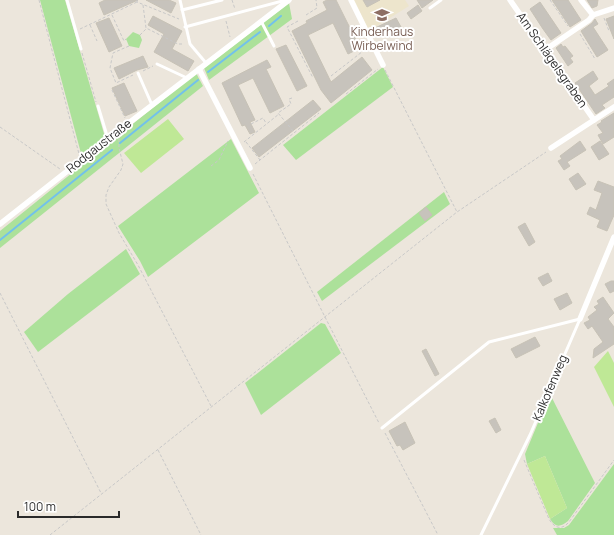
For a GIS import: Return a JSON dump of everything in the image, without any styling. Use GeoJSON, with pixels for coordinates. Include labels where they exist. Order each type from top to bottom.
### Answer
{"type":"FeatureCollection","features":[{"type":"Feature","properties":{"kind":"street","name":"Rodgaustraße"},"geometry":{"type":"LineString","coordinates":[[0,224],[108,138],[288,0]]}},
{"type":"Feature","properties":{"kind":"street"},"geometry":{"type":"LineString","coordinates":[[350,0],[383,65]]}},
{"type":"Feature","properties":{"kind":"street","name":"Am Schlägelsgraben"},"geometry":{"type":"LineString","coordinates":[[510,0],[594,120]]}},
{"type":"Feature","properties":{"kind":"street"},"geometry":{"type":"LineString","coordinates":[[580,0],[593,15]]}},
{"type":"Feature","properties":{"kind":"street"},"geometry":{"type":"LineString","coordinates":[[545,50],[589,20],[593,15],[614,8]]}},
{"type":"Feature","properties":{"kind":"street"},"geometry":{"type":"LineString","coordinates":[[199,69],[250,168]]}},
{"type":"Feature","properties":{"kind":"street"},"geometry":{"type":"LineString","coordinates":[[551,148],[614,107]]}},
{"type":"Feature","properties":{"kind":"street","name":"Kalkofenweg"},"geometry":{"type":"LineString","coordinates":[[580,319],[614,238]]}},
{"type":"Feature","properties":{"kind":"lane"},"geometry":{"type":"LineString","coordinates":[[67,0],[81,49]]}},
{"type":"Feature","properties":{"kind":"lane"},"geometry":{"type":"LineString","coordinates":[[180,0],[190,44],[206,63]]}},
{"type":"Feature","properties":{"kind":"lane"},"geometry":{"type":"LineString","coordinates":[[182,10],[222,0]]}},
{"type":"Feature","properties":{"kind":"lane"},"geometry":{"type":"LineString","coordinates":[[186,27],[288,0]]}},
{"type":"Feature","properties":{"kind":"lane"},"geometry":{"type":"LineString","coordinates":[[430,8],[441,0]]}},
{"type":"Feature","properties":{"kind":"lane"},"geometry":{"type":"LineString","coordinates":[[261,21],[274,46]]}},
{"type":"Feature","properties":{"kind":"lane"},"geometry":{"type":"LineString","coordinates":[[157,64],[187,78]]}},
{"type":"Feature","properties":{"kind":"lane"},"geometry":{"type":"LineString","coordinates":[[138,73],[152,105]]}},
{"type":"Feature","properties":{"kind":"lane"},"geometry":{"type":"LineString","coordinates":[[98,106],[108,138]]}},
{"type":"Feature","properties":{"kind":"lane"},"geometry":{"type":"LineString","coordinates":[[382,428],[489,342],[580,319]]}},
{"type":"Feature","properties":{"kind":"lane","name":"Kalkofenweg"},"geometry":{"type":"LineString","coordinates":[[480,535],[530,435],[580,319]]}},
{"type":"Feature","properties":{"kind":"path"},"geometry":{"type":"LineString","coordinates":[[39,0],[81,160]]}},
{"type":"Feature","properties":{"kind":"path"},"geometry":{"type":"LineString","coordinates":[[232,0],[236,14]]}},
{"type":"Feature","properties":{"kind":"path"},"geometry":{"type":"LineString","coordinates":[[306,15],[317,8],[316,0]]}},
{"type":"Feature","properties":{"kind":"path"},"geometry":{"type":"LineString","coordinates":[[550,0],[595,58]]}},
{"type":"Feature","properties":{"kind":"path"},"geometry":{"type":"LineString","coordinates":[[76,31],[137,1],[143,5],[184,21]]}},
{"type":"Feature","properties":{"kind":"path"},"geometry":{"type":"LineString","coordinates":[[140,35],[146,28],[143,5]]}},
{"type":"Feature","properties":{"kind":"path"},"geometry":{"type":"LineString","coordinates":[[601,12],[609,31]]}},
{"type":"Feature","properties":{"kind":"path"},"geometry":{"type":"LineString","coordinates":[[112,14],[124,41],[126,39]]}},
{"type":"Feature","properties":{"kind":"path"},"geometry":{"type":"LineString","coordinates":[[224,16],[232,43]]}},
{"type":"Feature","properties":{"kind":"path"},"geometry":{"type":"LineString","coordinates":[[298,21],[287,27],[313,78]]}},
{"type":"Feature","properties":{"kind":"path"},"geometry":{"type":"LineString","coordinates":[[90,24],[97,41]]}},
{"type":"Feature","properties":{"kind":"path"},"geometry":{"type":"LineString","coordinates":[[146,28],[178,44],[190,44]]}},
{"type":"Feature","properties":{"kind":"path"},"geometry":{"type":"LineString","coordinates":[[332,76],[372,44]]}},
{"type":"Feature","properties":{"kind":"path"},"geometry":{"type":"LineString","coordinates":[[129,46],[113,53],[110,68],[116,83],[157,64]]}},
{"type":"Feature","properties":{"kind":"path"},"geometry":{"type":"LineString","coordinates":[[81,49],[98,106]]}},
{"type":"Feature","properties":{"kind":"path"},"geometry":{"type":"LineString","coordinates":[[346,94],[383,65],[457,212]]}},
{"type":"Feature","properties":{"kind":"path"},"geometry":{"type":"LineString","coordinates":[[112,90],[127,124]]}},
{"type":"Feature","properties":{"kind":"path"},"geometry":{"type":"LineString","coordinates":[[238,146],[291,104],[288,99],[292,98]]}},
{"type":"Feature","properties":{"kind":"path"},"geometry":{"type":"LineString","coordinates":[[319,113],[250,168],[325,317]]}},
{"type":"Feature","properties":{"kind":"path"},"geometry":{"type":"LineString","coordinates":[[279,114],[295,133]]}},
{"type":"Feature","properties":{"kind":"path"},"geometry":{"type":"LineString","coordinates":[[251,124],[263,118],[266,124]]}},
{"type":"Feature","properties":{"kind":"path"},"geometry":{"type":"LineString","coordinates":[[0,127],[65,173]]}},
{"type":"Feature","properties":{"kind":"path"},"geometry":{"type":"LineString","coordinates":[[119,130],[119,148],[123,164],[121,170],[109,186],[106,195],[106,204],[119,233],[138,264],[211,406]]}},
{"type":"Feature","properties":{"kind":"path"},"geometry":{"type":"LineString","coordinates":[[211,166],[219,160],[232,134]]}},
{"type":"Feature","properties":{"kind":"path"},"geometry":{"type":"LineString","coordinates":[[245,141],[260,160]]}},
{"type":"Feature","properties":{"kind":"path"},"geometry":{"type":"LineString","coordinates":[[50,535],[457,212],[551,148]]}},
{"type":"Feature","properties":{"kind":"path"},"geometry":{"type":"LineString","coordinates":[[0,293],[102,494]]}},
{"type":"Feature","properties":{"kind":"path"},"geometry":{"type":"LineString","coordinates":[[158,449],[201,535]]}},
{"type":"Feature","properties":{"kind":"path"},"geometry":{"type":"LineString","coordinates":[[519,457],[524,460],[549,519],[554,526],[559,528],[569,522],[614,460]]}},
{"type":"Feature","properties":{"kind":"shaded area","name":"Kinderhaus Wirbelwind"},"geometry":{"type":"Polygon","coordinates":[[[353,0],[363,0],[367,7],[380,0],[405,0],[409,6],[369,31],[353,0]]]}},
{"type":"Feature","properties":{"kind":"green space"},"geometry":{"type":"Polygon","coordinates":[[[40,0],[65,0],[105,137],[82,157],[40,0]]]}},
{"type":"Feature","properties":{"kind":"green space"},"geometry":{"type":"Polygon","coordinates":[[[289,3],[292,19],[209,80],[204,68],[289,3]]]}},
{"type":"Feature","properties":{"kind":"green space"},"geometry":{"type":"Polygon","coordinates":[[[133,32],[140,35],[142,40],[139,48],[129,46],[126,39],[133,32]]]}},
{"type":"Feature","properties":{"kind":"green space"},"geometry":{"type":"Polygon","coordinates":[[[383,67],[393,87],[296,160],[283,145],[383,67]]]}},
{"type":"Feature","properties":{"kind":"green space"},"geometry":{"type":"Polygon","coordinates":[[[196,73],[203,86],[0,248],[0,231],[196,73]]]}},
{"type":"Feature","properties":{"kind":"green space"},"geometry":{"type":"Polygon","coordinates":[[[168,119],[184,139],[141,173],[124,153],[168,119]]]}},
{"type":"Feature","properties":{"kind":"green space"},"geometry":{"type":"Polygon","coordinates":[[[231,139],[259,193],[148,277],[140,261],[118,226],[231,139]]]}},
{"type":"Feature","properties":{"kind":"green space"},"geometry":{"type":"Polygon","coordinates":[[[444,192],[450,204],[322,301],[317,292],[444,192]]]}},
{"type":"Feature","properties":{"kind":"green space"},"geometry":{"type":"Polygon","coordinates":[[[126,249],[140,274],[38,352],[24,332],[68,294],[126,249]]]}},
{"type":"Feature","properties":{"kind":"green space"},"geometry":{"type":"Polygon","coordinates":[[[321,323],[325,324],[341,353],[261,415],[245,383],[321,323]]]}},
{"type":"Feature","properties":{"kind":"green space"},"geometry":{"type":"Polygon","coordinates":[[[608,351],[614,363],[614,407],[594,367],[608,351]]]}},
{"type":"Feature","properties":{"kind":"green space"},"geometry":{"type":"Polygon","coordinates":[[[550,394],[595,483],[568,521],[558,526],[550,519],[567,508],[545,456],[527,464],[525,454],[550,394]]]}},
{"type":"Feature","properties":{"kind":"green space"},"geometry":{"type":"Polygon","coordinates":[[[545,456],[567,508],[550,519],[527,464],[545,456]]]}},
{"type":"Feature","properties":{"kind":"green space"},"geometry":{"type":"Polygon","coordinates":[[[614,464],[614,535],[557,535],[553,528],[564,528],[569,525],[614,464]]]}},
{"type":"Feature","properties":{"kind":"building"},"geometry":{"type":"Polygon","coordinates":[[[105,0],[138,0],[104,15],[99,3],[105,0]]]}},
{"type":"Feature","properties":{"kind":"building"},"geometry":{"type":"Polygon","coordinates":[[[146,0],[169,0],[176,3],[171,13],[146,0]]]}},
{"type":"Feature","properties":{"kind":"building"},"geometry":{"type":"Polygon","coordinates":[[[327,0],[336,0],[360,48],[348,54],[333,23],[308,35],[331,82],[362,57],[372,70],[331,103],[321,90],[292,31],[307,23],[306,21],[327,10],[323,2],[327,0]]]}},
{"type":"Feature","properties":{"kind":"building"},"geometry":{"type":"Polygon","coordinates":[[[363,0],[380,0],[367,7],[363,0]]]}},
{"type":"Feature","properties":{"kind":"building"},"geometry":{"type":"Polygon","coordinates":[[[417,0],[433,0],[422,8],[417,0]]]}},
{"type":"Feature","properties":{"kind":"building"},"geometry":{"type":"Polygon","coordinates":[[[552,0],[568,0],[581,20],[570,27],[552,0]]]}},
{"type":"Feature","properties":{"kind":"building"},"geometry":{"type":"Polygon","coordinates":[[[587,0],[598,0],[597,6],[592,8],[587,0]]]}},
{"type":"Feature","properties":{"kind":"building"},"geometry":{"type":"Polygon","coordinates":[[[540,2],[561,33],[551,40],[530,9],[540,2]]]}},
{"type":"Feature","properties":{"kind":"building"},"geometry":{"type":"Polygon","coordinates":[[[418,5],[422,11],[411,19],[407,13],[418,5]]]}},
{"type":"Feature","properties":{"kind":"building"},"geometry":{"type":"Polygon","coordinates":[[[153,16],[182,31],[172,49],[194,61],[188,71],[154,52],[164,34],[148,25],[153,16]]]}},
{"type":"Feature","properties":{"kind":"building"},"geometry":{"type":"Polygon","coordinates":[[[614,16],[614,39],[606,19],[614,16]]]}},
{"type":"Feature","properties":{"kind":"building"},"geometry":{"type":"Polygon","coordinates":[[[109,18],[122,46],[109,52],[96,23],[109,18]]]}},
{"type":"Feature","properties":{"kind":"building"},"geometry":{"type":"Polygon","coordinates":[[[396,18],[401,27],[388,33],[386,29],[378,33],[375,28],[396,18]]]}},
{"type":"Feature","properties":{"kind":"building"},"geometry":{"type":"Polygon","coordinates":[[[595,19],[598,24],[593,27],[608,50],[597,57],[581,31],[595,19]]]}},
{"type":"Feature","properties":{"kind":"building"},"geometry":{"type":"Polygon","coordinates":[[[561,44],[563,47],[565,46],[573,56],[570,58],[573,62],[568,66],[556,48],[561,44]]]}},
{"type":"Feature","properties":{"kind":"building"},"geometry":{"type":"Polygon","coordinates":[[[286,45],[307,86],[297,91],[276,49],[286,45]]]}},
{"type":"Feature","properties":{"kind":"building"},"geometry":{"type":"Polygon","coordinates":[[[143,56],[148,67],[137,70],[119,79],[114,68],[143,56]]]}},
{"type":"Feature","properties":{"kind":"building"},"geometry":{"type":"Polygon","coordinates":[[[267,60],[271,67],[266,69],[284,106],[270,113],[253,78],[238,85],[255,120],[250,122],[255,132],[250,134],[245,125],[242,126],[222,83],[267,60]]]}},
{"type":"Feature","properties":{"kind":"building"},"geometry":{"type":"Polygon","coordinates":[[[593,71],[598,79],[589,86],[595,95],[609,86],[607,84],[614,79],[614,97],[602,105],[605,108],[596,114],[575,83],[593,71]]]}},
{"type":"Feature","properties":{"kind":"building"},"geometry":{"type":"Polygon","coordinates":[[[124,83],[137,111],[125,116],[112,88],[124,83]]]}},
{"type":"Feature","properties":{"kind":"building"},"geometry":{"type":"Polygon","coordinates":[[[313,100],[321,109],[259,157],[252,148],[313,100]]]}},
{"type":"Feature","properties":{"kind":"building"},"geometry":{"type":"Polygon","coordinates":[[[614,113],[614,137],[603,144],[598,135],[603,133],[597,125],[614,113]]]}},
{"type":"Feature","properties":{"kind":"building"},"geometry":{"type":"Polygon","coordinates":[[[580,141],[586,150],[567,162],[570,166],[564,170],[558,161],[562,159],[560,156],[580,141]]]}},
{"type":"Feature","properties":{"kind":"building"},"geometry":{"type":"Polygon","coordinates":[[[600,141],[609,154],[599,160],[591,147],[600,141]]]}},
{"type":"Feature","properties":{"kind":"building"},"geometry":{"type":"Polygon","coordinates":[[[578,173],[586,184],[576,190],[569,179],[578,173]]]}},
{"type":"Feature","properties":{"kind":"building"},"geometry":{"type":"Polygon","coordinates":[[[598,181],[614,187],[614,215],[607,231],[597,227],[600,220],[587,214],[590,207],[596,210],[602,193],[594,190],[598,181]]]}},
{"type":"Feature","properties":{"kind":"building"},"geometry":{"type":"Polygon","coordinates":[[[426,207],[432,215],[425,221],[419,213],[426,207]]]}},
{"type":"Feature","properties":{"kind":"building"},"geometry":{"type":"Polygon","coordinates":[[[525,223],[535,242],[529,246],[518,227],[525,223]]]}},
{"type":"Feature","properties":{"kind":"building"},"geometry":{"type":"Polygon","coordinates":[[[548,273],[552,281],[543,286],[538,278],[548,273]]]}},
{"type":"Feature","properties":{"kind":"building"},"geometry":{"type":"Polygon","coordinates":[[[614,281],[614,291],[610,293],[605,284],[614,281]]]}},
{"type":"Feature","properties":{"kind":"building"},"geometry":{"type":"Polygon","coordinates":[[[567,293],[572,303],[560,310],[554,299],[567,293]]]}},
{"type":"Feature","properties":{"kind":"building"},"geometry":{"type":"Polygon","coordinates":[[[603,297],[614,313],[608,319],[614,327],[614,344],[593,358],[594,349],[603,342],[592,326],[588,329],[584,323],[590,320],[588,317],[597,310],[594,307],[599,304],[597,301],[603,297]]]}},
{"type":"Feature","properties":{"kind":"building"},"geometry":{"type":"Polygon","coordinates":[[[535,337],[540,346],[516,358],[511,349],[535,337]]]}},
{"type":"Feature","properties":{"kind":"building"},"geometry":{"type":"Polygon","coordinates":[[[426,349],[439,374],[435,376],[422,351],[426,349]]]}},
{"type":"Feature","properties":{"kind":"building"},"geometry":{"type":"Polygon","coordinates":[[[495,418],[501,430],[496,433],[489,421],[495,418]]]}},
{"type":"Feature","properties":{"kind":"building"},"geometry":{"type":"Polygon","coordinates":[[[405,422],[415,443],[403,450],[400,445],[397,446],[389,431],[405,422]]]}},
{"type":"Feature","properties":{"kind":"waterway"},"geometry":{"type":"LineString","coordinates":[[269,26],[281,16]]}},
{"type":"Feature","properties":{"kind":"waterway"},"geometry":{"type":"LineString","coordinates":[[208,72],[260,32]]}},
{"type":"Feature","properties":{"kind":"waterway"},"geometry":{"type":"LineString","coordinates":[[120,143],[198,80]]}},
{"type":"Feature","properties":{"kind":"waterway"},"geometry":{"type":"LineString","coordinates":[[0,240],[112,150]]}},
{"type":"Feature","properties":{"kind":"place","name":"Kinderhaus Wirbelwind"},"geometry":{"type":"Point","coordinates":[382,15]}}]}
